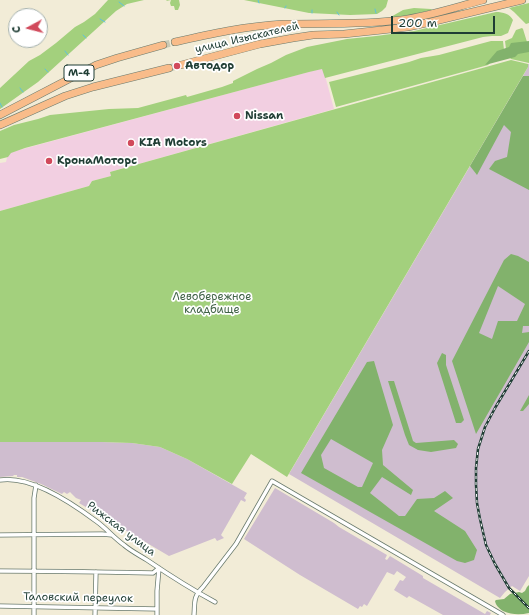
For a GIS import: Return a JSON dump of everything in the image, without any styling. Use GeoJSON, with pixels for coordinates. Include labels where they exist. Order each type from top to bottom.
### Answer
{"type":"FeatureCollection","features":[{"type":"Feature","properties":{"kind":"highway","name":"улица Изыскателей"},"geometry":{"type":"LineString","coordinates":[[175,42],[259,26],[282,24],[351,24],[401,20],[483,0]]}},
{"type":"Feature","properties":{"kind":"highway"},"geometry":{"type":"LineString","coordinates":[[508,4],[517,0]]}},
{"type":"Feature","properties":{"kind":"highway"},"geometry":{"type":"LineString","coordinates":[[508,4],[522,0]]}},
{"type":"Feature","properties":{"kind":"highway"},"geometry":{"type":"LineString","coordinates":[[508,4],[529,1]]}},
{"type":"Feature","properties":{"kind":"highway","name":"улица Изыскателей"},"geometry":{"type":"LineString","coordinates":[[181,65],[260,44],[313,35],[344,34],[408,27],[508,4]]}},
{"type":"Feature","properties":{"kind":"highway","name":"М-4"},"geometry":{"type":"LineString","coordinates":[[0,115],[96,65],[163,46]]}},
{"type":"Feature","properties":{"kind":"highway","name":"М-4"},"geometry":{"type":"LineString","coordinates":[[0,125],[64,96],[93,87],[169,68]]}},
{"type":"Feature","properties":{"kind":"street","name":"Рижская улица"},"geometry":{"type":"LineString","coordinates":[[0,480],[15,479],[36,485],[54,494],[97,521],[123,545],[198,593],[215,602]]}},
{"type":"Feature","properties":{"kind":"street"},"geometry":{"type":"LineString","coordinates":[[194,615],[195,600],[198,593],[236,544],[272,481],[503,615]]}},
{"type":"Feature","properties":{"kind":"street"},"geometry":{"type":"LineString","coordinates":[[34,615],[34,498],[36,485]]}},
{"type":"Feature","properties":{"kind":"street"},"geometry":{"type":"LineString","coordinates":[[0,535],[113,535]]}},
{"type":"Feature","properties":{"kind":"street"},"geometry":{"type":"LineString","coordinates":[[0,571],[118,571],[153,573],[159,568]]}},
{"type":"Feature","properties":{"kind":"street"},"geometry":{"type":"LineString","coordinates":[[157,615],[159,568]]}},
{"type":"Feature","properties":{"kind":"street"},"geometry":{"type":"LineString","coordinates":[[95,615],[96,572]]}},
{"type":"Feature","properties":{"kind":"street","name":"Таловский переулок"},"geometry":{"type":"LineString","coordinates":[[0,606],[157,609]]}},
{"type":"Feature","properties":{"kind":"shaded area"},"geometry":{"type":"Polygon","coordinates":[[[528,64],[529,576],[520,591],[512,586],[500,598],[289,474],[523,76],[528,64]]]}},
{"type":"Feature","properties":{"kind":"shaded area"},"geometry":{"type":"Polygon","coordinates":[[[323,68],[334,109],[110,172],[111,176],[92,181],[89,186],[0,211],[0,163],[6,162],[8,153],[323,68]]]}},
{"type":"Feature","properties":{"kind":"shaded area"},"geometry":{"type":"Polygon","coordinates":[[[0,442],[102,442],[132,443],[160,447],[187,459],[247,493],[244,498],[246,500],[245,502],[241,500],[221,535],[224,538],[217,541],[215,538],[169,556],[79,503],[81,500],[76,498],[70,492],[67,494],[64,492],[62,494],[41,484],[22,477],[17,477],[17,475],[0,477],[0,442]]]}},
{"type":"Feature","properties":{"kind":"shaded area"},"geometry":{"type":"Polygon","coordinates":[[[275,488],[387,555],[385,559],[387,560],[390,556],[423,576],[423,578],[485,614],[487,611],[491,613],[490,615],[443,615],[409,596],[407,598],[394,590],[400,580],[403,581],[406,577],[397,571],[394,575],[387,572],[367,606],[364,604],[358,609],[300,575],[244,539],[275,488]]]}},
{"type":"Feature","properties":{"kind":"green space"},"geometry":{"type":"Polygon","coordinates":[[[108,0],[144,0],[127,4],[116,11],[38,82],[0,109],[0,88],[29,61],[40,55],[75,27],[95,14],[108,0]]]}},
{"type":"Feature","properties":{"kind":"green space"},"geometry":{"type":"Polygon","coordinates":[[[171,0],[179,0],[180,5],[178,10],[175,10],[174,6],[171,6],[171,0]]]}},
{"type":"Feature","properties":{"kind":"green space"},"geometry":{"type":"Polygon","coordinates":[[[244,0],[388,0],[386,7],[377,14],[350,15],[309,13],[244,0]]]}},
{"type":"Feature","properties":{"kind":"green space"},"geometry":{"type":"Polygon","coordinates":[[[529,3],[529,23],[526,24],[509,8],[529,3]]]}},
{"type":"Feature","properties":{"kind":"green space"},"geometry":{"type":"Polygon","coordinates":[[[414,8],[432,10],[403,17],[389,18],[403,10],[414,8]]]}},
{"type":"Feature","properties":{"kind":"green space"},"geometry":{"type":"Polygon","coordinates":[[[496,12],[506,14],[513,20],[508,33],[501,36],[483,37],[325,78],[322,69],[309,72],[25,148],[11,153],[8,157],[0,159],[0,131],[14,125],[50,115],[109,109],[138,108],[186,95],[187,97],[233,83],[233,81],[257,69],[307,47],[347,39],[414,31],[496,12]]]}},
{"type":"Feature","properties":{"kind":"green space"},"geometry":{"type":"Polygon","coordinates":[[[522,28],[527,42],[506,49],[505,41],[512,38],[516,30],[522,28]]]}},
{"type":"Feature","properties":{"kind":"green space"},"geometry":{"type":"Polygon","coordinates":[[[491,41],[503,41],[504,50],[488,65],[336,107],[329,82],[491,41]]]}},
{"type":"Feature","properties":{"kind":"green space"},"geometry":{"type":"Polygon","coordinates":[[[529,41],[529,52],[485,65],[497,51],[509,47],[511,43],[529,41]]]}},
{"type":"Feature","properties":{"kind":"green space"},"geometry":{"type":"Polygon","coordinates":[[[529,44],[529,63],[511,59],[508,55],[529,44]]]}},
{"type":"Feature","properties":{"kind":"green space","name":"Левобережное кладбище"},"geometry":{"type":"Polygon","coordinates":[[[511,60],[528,64],[528,67],[287,477],[251,454],[232,484],[187,459],[160,447],[132,443],[102,442],[0,442],[0,211],[89,186],[92,181],[111,176],[110,172],[511,60]]]}},
{"type":"Feature","properties":{"kind":"green space"},"geometry":{"type":"Polygon","coordinates":[[[523,76],[529,76],[529,190],[489,169],[495,161],[507,157],[511,132],[504,125],[477,175],[470,166],[523,76]]]}},
{"type":"Feature","properties":{"kind":"green space"},"geometry":{"type":"Polygon","coordinates":[[[511,254],[529,262],[529,326],[523,326],[522,333],[529,332],[529,342],[476,434],[452,361],[504,260],[511,254]],[[498,286],[479,333],[492,339],[498,321],[517,321],[525,304],[498,286]]]}},
{"type":"Feature","properties":{"kind":"green space"},"geometry":{"type":"Polygon","coordinates":[[[442,353],[446,355],[446,365],[464,420],[461,423],[456,423],[437,363],[442,353]]]}},
{"type":"Feature","properties":{"kind":"green space"},"geometry":{"type":"Polygon","coordinates":[[[374,361],[393,425],[382,450],[383,465],[413,490],[411,495],[382,477],[370,493],[399,516],[405,516],[417,499],[434,498],[445,491],[453,498],[434,511],[465,531],[477,550],[474,560],[465,563],[457,561],[301,473],[367,362],[374,361]],[[331,439],[321,455],[324,468],[358,487],[362,487],[373,463],[331,439]]]}},
{"type":"Feature","properties":{"kind":"green space"},"geometry":{"type":"Polygon","coordinates":[[[388,381],[394,381],[413,441],[416,443],[454,440],[458,444],[456,448],[431,452],[418,450],[409,445],[388,381]]]}},
{"type":"Feature","properties":{"kind":"green space"},"geometry":{"type":"Polygon","coordinates":[[[529,395],[529,404],[523,411],[520,411],[529,395]]]}},
{"type":"Feature","properties":{"kind":"green space"},"geometry":{"type":"Polygon","coordinates":[[[529,585],[529,613],[510,613],[503,611],[497,606],[496,600],[504,599],[510,594],[519,592],[522,593],[529,585]]]}},
{"type":"Feature","properties":{"kind":"waterway"},"geometry":{"type":"LineString","coordinates":[[119,2],[124,6]]}},
{"type":"Feature","properties":{"kind":"waterway"},"geometry":{"type":"LineString","coordinates":[[375,9],[376,13]]}},
{"type":"Feature","properties":{"kind":"waterway"},"geometry":{"type":"LineString","coordinates":[[100,19],[105,22]]}},
{"type":"Feature","properties":{"kind":"waterway"},"geometry":{"type":"LineString","coordinates":[[83,35],[86,38]]}},
{"type":"Feature","properties":{"kind":"waterway"},"geometry":{"type":"LineString","coordinates":[[65,51],[68,55]]}},
{"type":"Feature","properties":{"kind":"waterway"},"geometry":{"type":"LineString","coordinates":[[45,69],[48,72]]}},
{"type":"Feature","properties":{"kind":"waterway"},"geometry":{"type":"LineString","coordinates":[[20,88],[23,92]]}},
{"type":"Feature","properties":{"kind":"waterway"},"geometry":{"type":"LineString","coordinates":[[0,103],[2,107]]}},
{"type":"Feature","properties":{"kind":"tunnel"},"geometry":{"type":"LineString","coordinates":[[163,45],[175,42]]}},
{"type":"Feature","properties":{"kind":"tunnel"},"geometry":{"type":"LineString","coordinates":[[169,68],[181,65]]}},
{"type":"Feature","properties":{"kind":"railway"},"geometry":{"type":"LineString","coordinates":[[529,351],[485,427],[478,449],[476,468],[477,503],[486,545],[509,588],[529,608]]}},
{"type":"Feature","properties":{"kind":"place","name":"Автодор"},"geometry":{"type":"Point","coordinates":[177,66]}},
{"type":"Feature","properties":{"kind":"place","name":"Nissan"},"geometry":{"type":"Point","coordinates":[237,116]}},
{"type":"Feature","properties":{"kind":"place","name":"KIA Motors"},"geometry":{"type":"Point","coordinates":[131,143]}},
{"type":"Feature","properties":{"kind":"place","name":"КронаМоторс"},"geometry":{"type":"Point","coordinates":[49,161]}}]}
